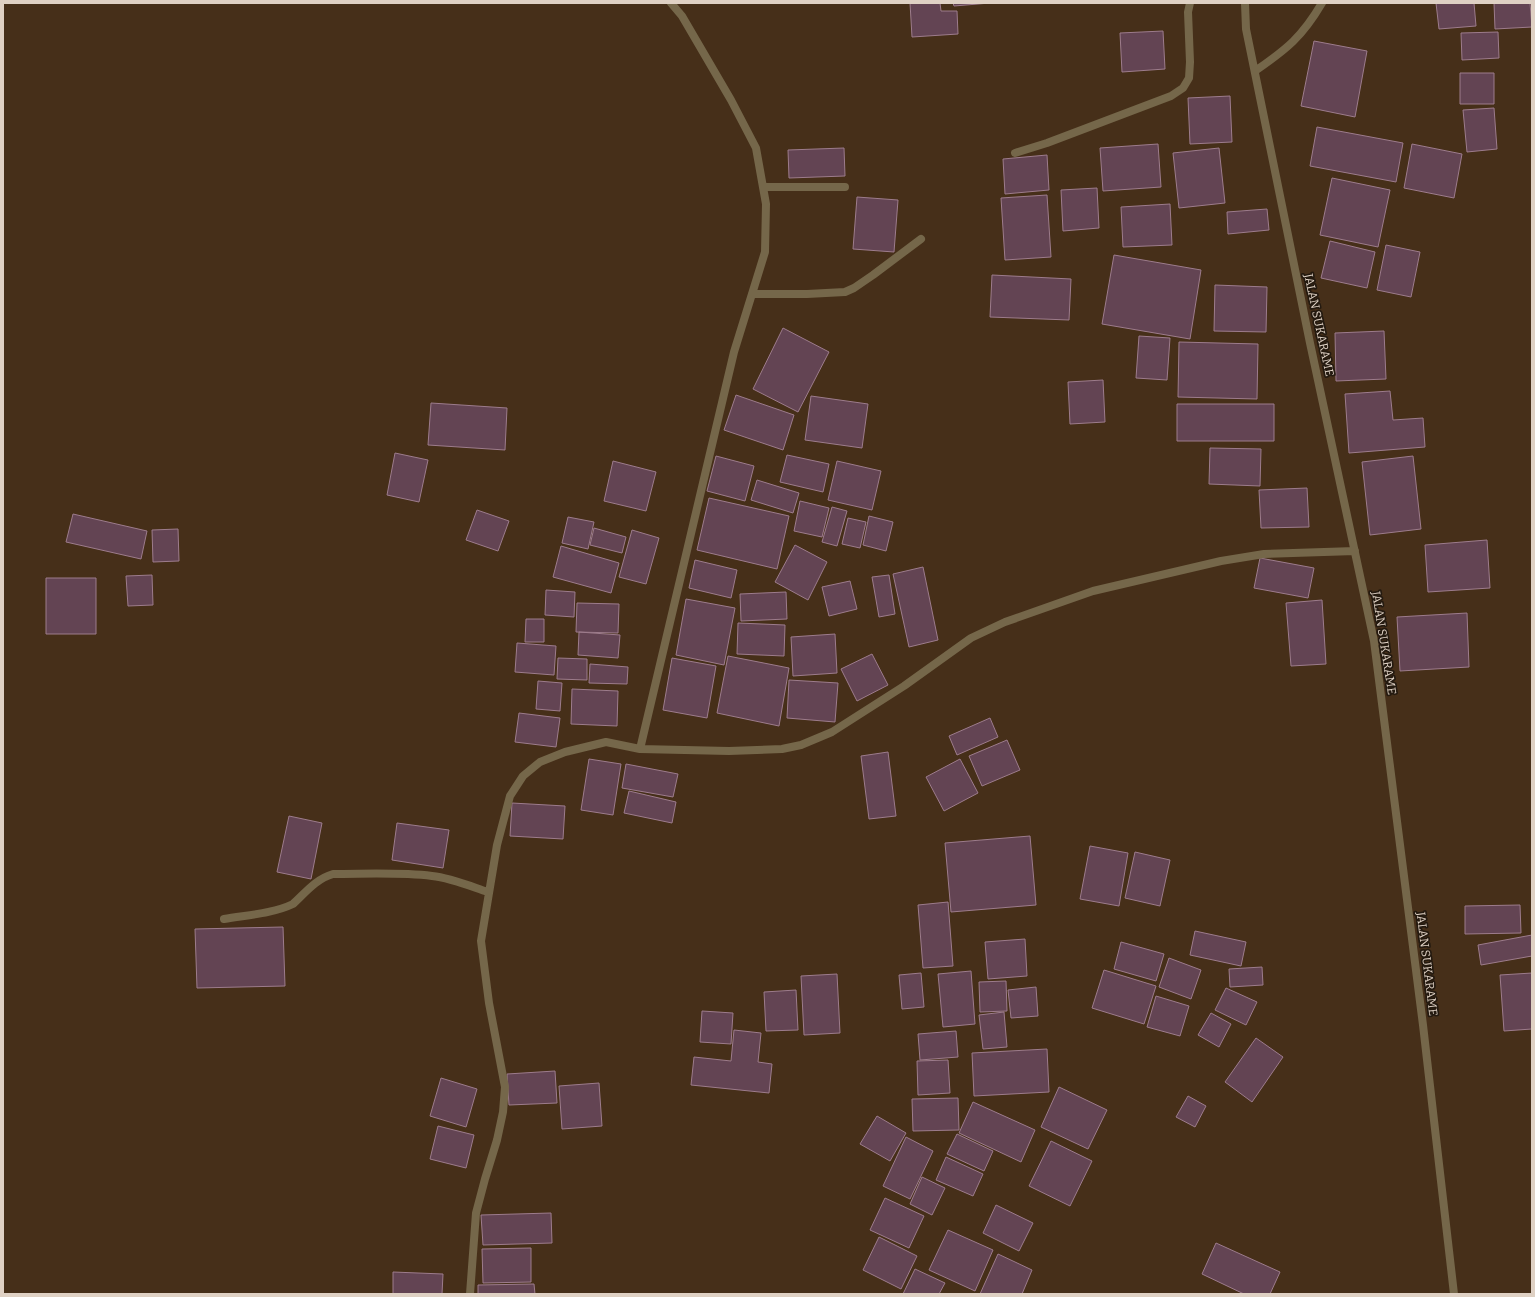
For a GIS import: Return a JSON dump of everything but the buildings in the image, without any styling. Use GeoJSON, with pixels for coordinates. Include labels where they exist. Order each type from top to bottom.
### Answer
{"type":"FeatureCollection","features":[{"type":"Feature","properties":{"kind":"street"},"geometry":{"type":"LineString","coordinates":[[640,749],[734,352],[765,252],[766,204],[756,148],[731,100],[686,23],[670,3]]}},
{"type":"Feature","properties":{"kind":"street"},"geometry":{"type":"LineString","coordinates":[[1015,153],[1047,143],[1171,96],[1183,88],[1189,78],[1190,62],[1188,12],[1190,3]]}},
{"type":"Feature","properties":{"kind":"street","name":"JALAN SUKARAME"},"geometry":{"type":"LineString","coordinates":[[1244,3],[1246,29],[1310,343],[1374,641],[1423,1024],[1454,1294]]}},
{"type":"Feature","properties":{"kind":"street"},"geometry":{"type":"LineString","coordinates":[[1255,71],[1278,56],[1295,41],[1303,32],[1322,3]]}},
{"type":"Feature","properties":{"kind":"street"},"geometry":{"type":"LineString","coordinates":[[763,187],[845,186]]}},
{"type":"Feature","properties":{"kind":"street"},"geometry":{"type":"LineString","coordinates":[[752,294],[807,294],[849,291],[921,239]]}},
{"type":"Feature","properties":{"kind":"street"},"geometry":{"type":"LineString","coordinates":[[470,1294],[476,1213],[497,1140],[503,1112],[505,1087],[489,1003],[481,941],[497,845],[510,796],[523,776],[540,762],[565,752],[606,742],[640,749],[729,751],[782,749],[801,745],[832,732],[904,686],[971,638],[1005,622],[1093,591],[1220,561],[1264,554],[1355,551]]}},
{"type":"Feature","properties":{"kind":"street"},"geometry":{"type":"LineString","coordinates":[[224,919],[261,913],[293,904],[315,882],[323,877],[333,874],[405,874],[432,876],[456,881],[488,892]]}}]}
